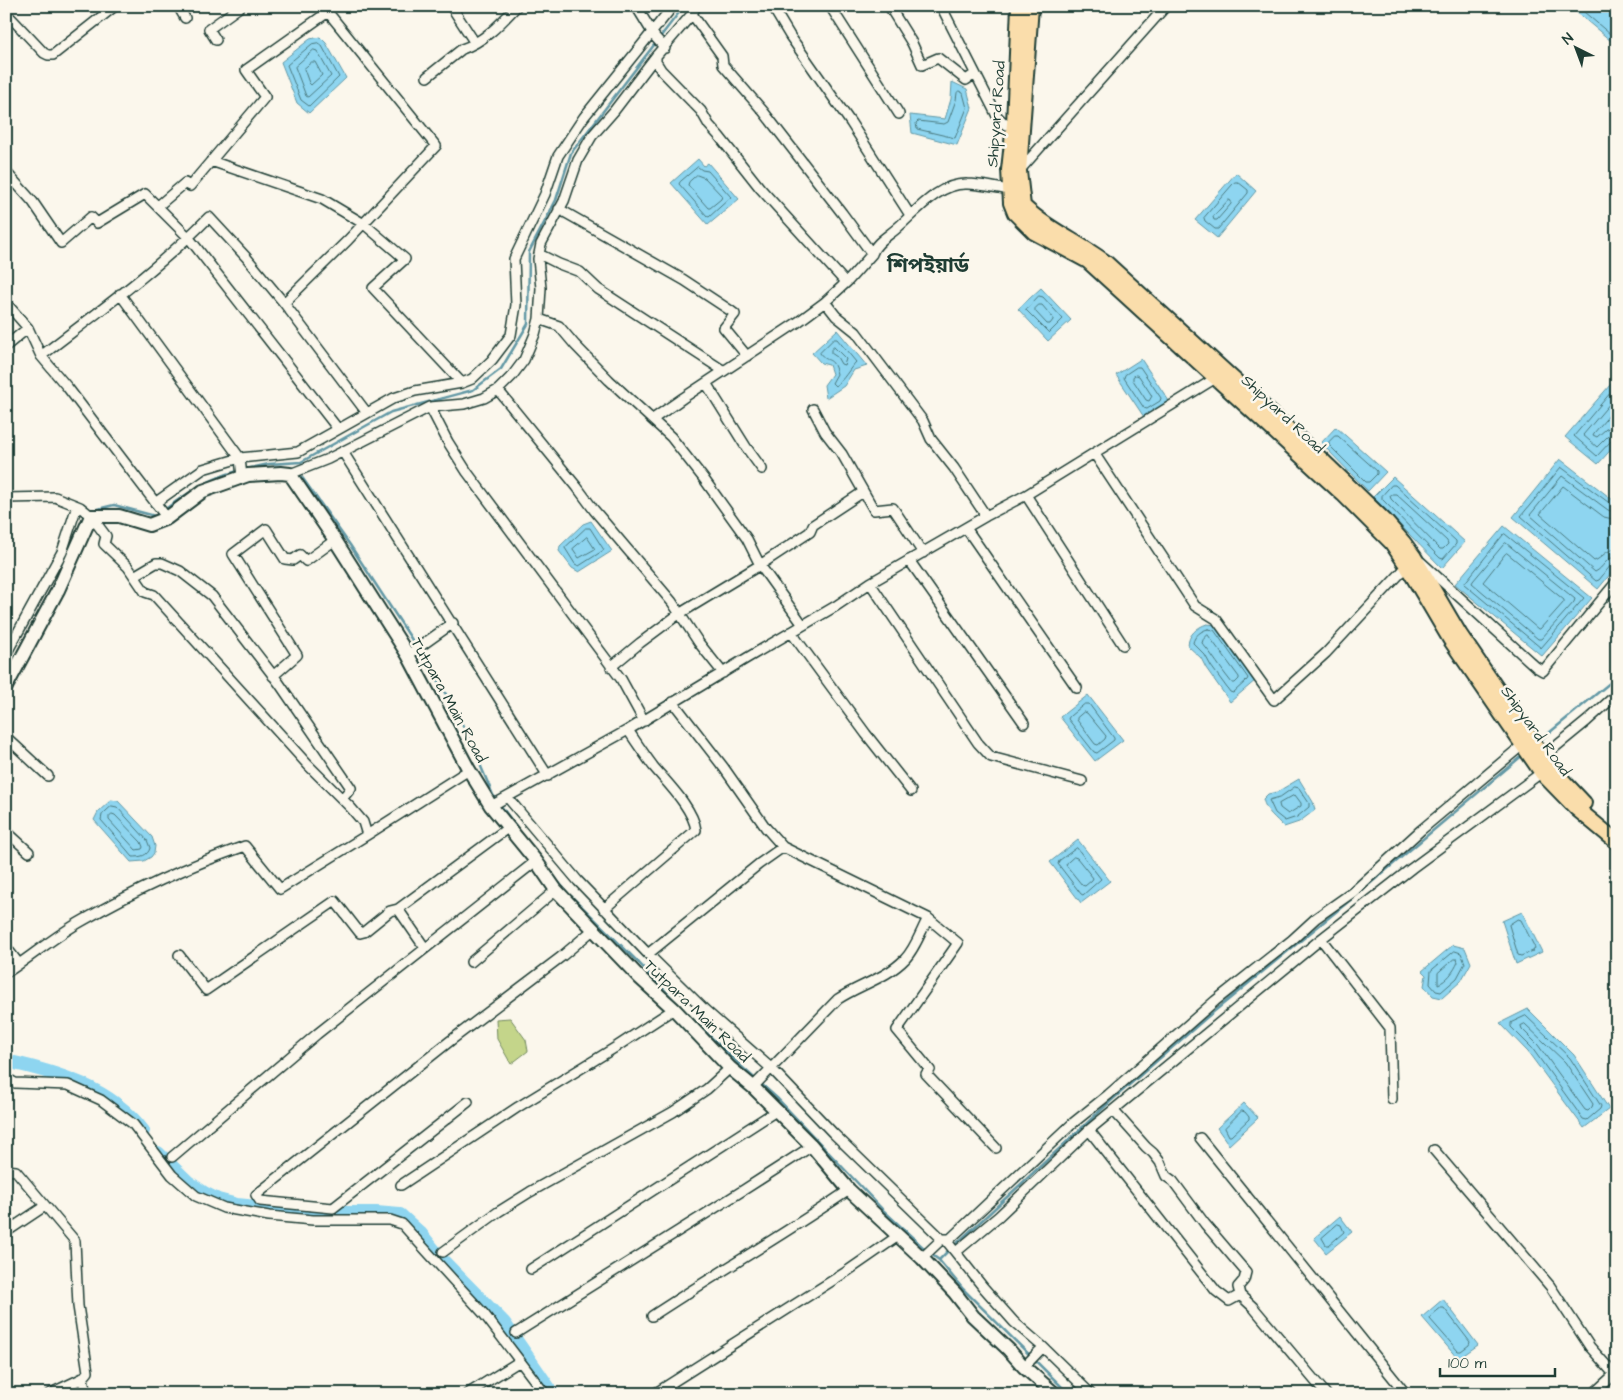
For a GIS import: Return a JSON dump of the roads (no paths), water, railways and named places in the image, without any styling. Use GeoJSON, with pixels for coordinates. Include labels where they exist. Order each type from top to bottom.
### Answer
{"type":"FeatureCollection","features":[{"type":"Feature","properties":{"kind":"main road","name":"Shipyard Road"},"geometry":{"type":"LineString","coordinates":[[1019,6],[1014,124],[1009,170],[1011,203],[1015,213],[1024,224],[1088,261],[1324,462],[1378,514],[1403,542],[1411,561],[1526,741],[1576,808],[1617,842]]}},
{"type":"Feature","properties":{"kind":"main road"},"geometry":{"type":"LineString","coordinates":[[1019,171],[1031,6]]}},
{"type":"Feature","properties":{"kind":"main road","name":"Shipyard Road"},"geometry":{"type":"LineString","coordinates":[[1019,171],[1023,206],[1051,229],[1071,239],[1105,262],[1221,375]]}},
{"type":"Feature","properties":{"kind":"main road","name":"Shipyard Road"},"geometry":{"type":"LineString","coordinates":[[1545,766],[1617,830]]}},
{"type":"Feature","properties":{"kind":"street"},"geometry":{"type":"LineString","coordinates":[[11,18],[44,53],[53,55],[115,6]]}},
{"type":"Feature","properties":{"kind":"street"},"geometry":{"type":"LineString","coordinates":[[178,6],[184,18]]}},
{"type":"Feature","properties":{"kind":"street"},"geometry":{"type":"LineString","coordinates":[[216,40],[209,30],[241,6]]}},
{"type":"Feature","properties":{"kind":"street"},"geometry":{"type":"LineString","coordinates":[[452,6],[475,43]]}},
{"type":"Feature","properties":{"kind":"street"},"geometry":{"type":"LineString","coordinates":[[427,77],[462,49],[491,32],[517,6]]}},
{"type":"Feature","properties":{"kind":"street"},"geometry":{"type":"LineString","coordinates":[[636,6],[658,40]]}},
{"type":"Feature","properties":{"kind":"street"},"geometry":{"type":"LineString","coordinates":[[673,6],[658,40],[656,62],[661,70],[701,111],[709,125],[760,188],[846,283]]}},
{"type":"Feature","properties":{"kind":"street"},"geometry":{"type":"LineString","coordinates":[[772,6],[790,36],[836,101],[910,215]]}},
{"type":"Feature","properties":{"kind":"street"},"geometry":{"type":"LineString","coordinates":[[830,6],[899,114]]}},
{"type":"Feature","properties":{"kind":"street"},"geometry":{"type":"LineString","coordinates":[[889,6],[912,43],[922,65],[938,58],[966,80],[975,74]]}},
{"type":"Feature","properties":{"kind":"street"},"geometry":{"type":"LineString","coordinates":[[941,6],[975,74],[1003,123],[1006,125],[1014,124]]}},
{"type":"Feature","properties":{"kind":"street","name":"Shipyard Road"},"geometry":{"type":"LineString","coordinates":[[1019,171],[1166,6]]}},
{"type":"Feature","properties":{"kind":"street"},"geometry":{"type":"LineString","coordinates":[[158,206],[185,183],[190,186],[265,98],[246,70],[326,9],[436,146],[364,224],[284,303]]}},
{"type":"Feature","properties":{"kind":"street"},"geometry":{"type":"LineString","coordinates":[[90,518],[119,516],[149,525],[241,469],[298,452],[394,398],[416,391],[462,383],[472,379],[492,360],[511,335],[516,304],[514,259],[545,194],[558,156],[584,117],[658,40],[694,10],[722,56],[723,65],[763,111],[842,212],[872,254]]}},
{"type":"Feature","properties":{"kind":"street"},"geometry":{"type":"LineString","coordinates":[[156,504],[203,469],[241,469],[256,474],[281,472],[290,474],[343,452],[430,407],[464,404],[484,398],[498,390],[524,360],[535,334],[539,320],[541,288],[539,254],[541,244],[564,201],[578,160],[592,136],[614,111],[656,56]]}},
{"type":"Feature","properties":{"kind":"street"},"geometry":{"type":"LineString","coordinates":[[211,161],[322,199],[364,224],[405,259],[373,288],[462,383]]}},
{"type":"Feature","properties":{"kind":"street"},"geometry":{"type":"LineString","coordinates":[[6,172],[33,202],[61,243],[91,217],[97,223],[145,194],[189,238],[338,429]]}},
{"type":"Feature","properties":{"kind":"street"},"geometry":{"type":"LineString","coordinates":[[653,419],[825,302],[846,283],[882,240],[940,192],[965,183],[1010,190]]}},
{"type":"Feature","properties":{"kind":"street"},"geometry":{"type":"LineString","coordinates":[[560,209],[684,280],[735,314],[724,328],[747,356]]}},
{"type":"Feature","properties":{"kind":"street"},"geometry":{"type":"LineString","coordinates":[[41,356],[189,238],[209,217],[246,257],[284,303],[368,413]]}},
{"type":"Feature","properties":{"kind":"street"},"geometry":{"type":"LineString","coordinates":[[539,254],[580,272],[598,289],[724,371]]}},
{"type":"Feature","properties":{"kind":"street"},"geometry":{"type":"LineString","coordinates":[[120,294],[241,469]]}},
{"type":"Feature","properties":{"kind":"street"},"geometry":{"type":"LineString","coordinates":[[825,302],[836,316],[856,332],[923,422],[931,439],[954,468],[986,516]]}},
{"type":"Feature","properties":{"kind":"street"},"geometry":{"type":"LineString","coordinates":[[6,303],[28,328],[41,356],[68,388],[166,516]]}},
{"type":"Feature","properties":{"kind":"street"},"geometry":{"type":"LineString","coordinates":[[539,320],[559,326],[609,380],[671,436],[747,539],[760,565],[803,625]]}},
{"type":"Feature","properties":{"kind":"street"},"geometry":{"type":"LineString","coordinates":[[6,346],[28,328]]}},
{"type":"Feature","properties":{"kind":"street"},"geometry":{"type":"LineString","coordinates":[[491,806],[644,721],[836,606],[870,583],[1026,495],[1221,375]]}},
{"type":"Feature","properties":{"kind":"street"},"geometry":{"type":"LineString","coordinates":[[706,383],[762,469]]}},
{"type":"Feature","properties":{"kind":"street"},"geometry":{"type":"LineString","coordinates":[[498,390],[578,487],[594,510],[672,602],[699,643],[723,673]]}},
{"type":"Feature","properties":{"kind":"street"},"geometry":{"type":"LineString","coordinates":[[430,407],[448,442],[467,472],[621,679],[644,721]]}},
{"type":"Feature","properties":{"kind":"street"},"geometry":{"type":"LineString","coordinates":[[812,409],[842,454],[874,510],[893,508],[922,553]]}},
{"type":"Feature","properties":{"kind":"street"},"geometry":{"type":"LineString","coordinates":[[343,452],[379,512],[453,624],[548,776]]}},
{"type":"Feature","properties":{"kind":"street"},"geometry":{"type":"LineString","coordinates":[[1094,453],[1195,606],[1216,619],[1274,700],[1326,653],[1411,561],[1536,667],[1543,670],[1617,580]]}},
{"type":"Feature","properties":{"kind":"street","name":"Tutpara Main Road"},"geometry":{"type":"LineString","coordinates":[[290,474],[414,651],[469,770],[491,806],[536,861],[556,890],[640,978],[674,1009],[730,1068],[753,1087],[812,1146],[849,1190],[922,1258],[954,1292],[973,1316],[1055,1394]]}},
{"type":"Feature","properties":{"kind":"street"},"geometry":{"type":"LineString","coordinates":[[611,667],[679,614],[810,532],[813,525],[863,492]]}},
{"type":"Feature","properties":{"kind":"street"},"geometry":{"type":"LineString","coordinates":[[1026,495],[1123,645]]}},
{"type":"Feature","properties":{"kind":"street"},"geometry":{"type":"LineString","coordinates":[[6,498],[55,497],[78,507],[97,524],[106,536],[104,544],[128,567],[145,592],[154,595],[308,765],[342,799],[363,822],[367,835]]}},
{"type":"Feature","properties":{"kind":"street"},"geometry":{"type":"LineString","coordinates":[[6,654],[62,552],[78,507]]}},
{"type":"Feature","properties":{"kind":"street"},"geometry":{"type":"LineString","coordinates":[[6,687],[58,590],[90,518]]}},
{"type":"Feature","properties":{"kind":"street"},"geometry":{"type":"LineString","coordinates":[[966,528],[1077,688]]}},
{"type":"Feature","properties":{"kind":"street"},"geometry":{"type":"LineString","coordinates":[[273,676],[297,654],[233,554],[266,530],[285,559],[293,560],[300,555],[306,561],[335,540]]}},
{"type":"Feature","properties":{"kind":"street"},"geometry":{"type":"LineString","coordinates":[[909,560],[1024,723]]}},
{"type":"Feature","properties":{"kind":"street"},"geometry":{"type":"LineString","coordinates":[[134,576],[156,563],[162,564],[180,571],[212,596],[273,676],[351,788],[342,799]]}},
{"type":"Feature","properties":{"kind":"street"},"geometry":{"type":"LineString","coordinates":[[870,583],[968,728],[991,757],[1082,781]]}},
{"type":"Feature","properties":{"kind":"street"},"geometry":{"type":"LineString","coordinates":[[414,651],[453,624]]}},
{"type":"Feature","properties":{"kind":"street"},"geometry":{"type":"LineString","coordinates":[[791,632],[866,734],[911,791]]}},
{"type":"Feature","properties":{"kind":"street"},"geometry":{"type":"LineString","coordinates":[[956,1252],[999,1216],[1113,1110],[1321,939],[1545,766],[1587,721],[1617,694]]}},
{"type":"Feature","properties":{"kind":"street"},"geometry":{"type":"LineString","coordinates":[[673,702],[724,768],[766,828],[784,847],[928,918],[958,943],[897,1030],[930,1070],[926,1074],[996,1148]]}},
{"type":"Feature","properties":{"kind":"street"},"geometry":{"type":"LineString","coordinates":[[604,909],[696,830],[695,824],[686,808],[628,730]]}},
{"type":"Feature","properties":{"kind":"street"},"geometry":{"type":"LineString","coordinates":[[6,737],[48,776]]}},
{"type":"Feature","properties":{"kind":"street"},"geometry":{"type":"LineString","coordinates":[[922,1258],[944,1239],[950,1239],[1073,1122],[1108,1095],[1316,918],[1354,892],[1421,830],[1526,741]]}},
{"type":"Feature","properties":{"kind":"street"},"geometry":{"type":"LineString","coordinates":[[6,973],[80,922],[178,872],[245,846],[280,889],[469,770]]}},
{"type":"Feature","properties":{"kind":"street"},"geometry":{"type":"LineString","coordinates":[[508,798],[578,881],[648,954],[706,1010],[772,1069],[832,1133],[944,1239],[1014,1322],[1043,1347],[1091,1394]]}},
{"type":"Feature","properties":{"kind":"street"},"geometry":{"type":"LineString","coordinates":[[179,955],[206,990],[335,901],[360,933],[364,932],[390,911],[398,909],[509,827]]}},
{"type":"Feature","properties":{"kind":"street"},"geometry":{"type":"LineString","coordinates":[[6,831],[29,852]]}},
{"type":"Feature","properties":{"kind":"street"},"geometry":{"type":"LineString","coordinates":[[648,954],[759,864],[784,847]]}},
{"type":"Feature","properties":{"kind":"street"},"geometry":{"type":"LineString","coordinates":[[172,1157],[297,1050],[536,861]]}},
{"type":"Feature","properties":{"kind":"street"},"geometry":{"type":"LineString","coordinates":[[471,962],[556,890]]}},
{"type":"Feature","properties":{"kind":"street"},"geometry":{"type":"LineString","coordinates":[[398,909],[425,948]]}},
{"type":"Feature","properties":{"kind":"street"},"geometry":{"type":"LineString","coordinates":[[753,1087],[838,999],[851,990],[894,969],[906,958],[928,918]]}},
{"type":"Feature","properties":{"kind":"street"},"geometry":{"type":"LineString","coordinates":[[468,1102],[332,1208],[260,1201],[256,1196],[450,1041],[561,957],[594,929]]}},
{"type":"Feature","properties":{"kind":"street"},"geometry":{"type":"LineString","coordinates":[[1321,939],[1390,1028],[1392,1098]]}},
{"type":"Feature","properties":{"kind":"street"},"geometry":{"type":"LineString","coordinates":[[6,947],[20,964]]}},
{"type":"Feature","properties":{"kind":"street"},"geometry":{"type":"LineString","coordinates":[[401,1185],[518,1107],[674,1009]]}},
{"type":"Feature","properties":{"kind":"street"},"geometry":{"type":"LineString","coordinates":[[443,1252],[498,1212],[530,1192],[673,1112],[707,1089],[730,1068]]}},
{"type":"Feature","properties":{"kind":"street"},"geometry":{"type":"LineString","coordinates":[[6,1078],[15,1084],[68,1085],[101,1100],[133,1124],[172,1176],[196,1196],[224,1208],[269,1216],[313,1220],[390,1220],[402,1224],[484,1314],[545,1394]]}},
{"type":"Feature","properties":{"kind":"street"},"geometry":{"type":"LineString","coordinates":[[1113,1110],[1146,1148],[1153,1153],[1160,1162],[1166,1176],[1173,1181],[1205,1224],[1246,1272],[1244,1280],[1238,1287],[1240,1295],[1253,1307],[1326,1394]]}},
{"type":"Feature","properties":{"kind":"street"},"geometry":{"type":"LineString","coordinates":[[532,1268],[776,1111]]}},
{"type":"Feature","properties":{"kind":"street"},"geometry":{"type":"LineString","coordinates":[[1090,1130],[1216,1291],[1229,1301],[1240,1295]]}},
{"type":"Feature","properties":{"kind":"street"},"geometry":{"type":"LineString","coordinates":[[1200,1138],[1406,1394]]}},
{"type":"Feature","properties":{"kind":"street"},"geometry":{"type":"LineString","coordinates":[[516,1333],[812,1146]]}},
{"type":"Feature","properties":{"kind":"street"},"geometry":{"type":"LineString","coordinates":[[1434,1150],[1550,1286],[1590,1347],[1616,1373],[1593,1394]]}},
{"type":"Feature","properties":{"kind":"street"},"geometry":{"type":"LineString","coordinates":[[6,1170],[16,1171],[75,1241],[78,1306],[88,1372],[84,1378],[49,1394]]}},
{"type":"Feature","properties":{"kind":"street"},"geometry":{"type":"LineString","coordinates":[[652,1316],[713,1276],[793,1228],[849,1190]]}},
{"type":"Feature","properties":{"kind":"street"},"geometry":{"type":"LineString","coordinates":[[6,1232],[45,1206]]}},
{"type":"Feature","properties":{"kind":"street"},"geometry":{"type":"LineString","coordinates":[[654,1394],[821,1288],[898,1236]]}},
{"type":"Feature","properties":{"kind":"street"},"geometry":{"type":"LineString","coordinates":[[1024,1366],[1043,1347]]}},
{"type":"Feature","properties":{"kind":"street"},"geometry":{"type":"LineString","coordinates":[[467,1394],[520,1361]]}},
{"type":"Feature","properties":{"kind":"street"},"geometry":{"type":"LineString","coordinates":[[84,1378],[86,1394]]}},
{"type":"Feature","properties":{"kind":"water"},"geometry":{"type":"Polygon","coordinates":[[[1569,6],[1617,6],[1617,46],[1569,6]]]}},
{"type":"Feature","properties":{"kind":"water"},"geometry":{"type":"Polygon","coordinates":[[[320,37],[326,43],[346,78],[309,113],[297,103],[281,62],[310,39],[320,37]]]}},
{"type":"Feature","properties":{"kind":"water"},"geometry":{"type":"Polygon","coordinates":[[[952,82],[967,89],[972,108],[957,145],[912,133],[910,115],[945,119],[951,99],[952,82]]]}},
{"type":"Feature","properties":{"kind":"water"},"geometry":{"type":"Polygon","coordinates":[[[698,159],[704,166],[708,163],[739,199],[708,225],[671,183],[698,159]]]}},
{"type":"Feature","properties":{"kind":"water"},"geometry":{"type":"Polygon","coordinates":[[[1236,173],[1256,191],[1217,238],[1195,220],[1236,173]]]}},
{"type":"Feature","properties":{"kind":"water"},"geometry":{"type":"Polygon","coordinates":[[[1041,288],[1071,320],[1048,341],[1018,309],[1041,288]]]}},
{"type":"Feature","properties":{"kind":"water"},"geometry":{"type":"Polygon","coordinates":[[[837,330],[867,366],[854,370],[844,386],[826,398],[824,385],[832,374],[829,365],[821,363],[812,353],[837,330]]]}},
{"type":"Feature","properties":{"kind":"water"},"geometry":{"type":"Polygon","coordinates":[[[1141,359],[1169,401],[1144,417],[1116,375],[1141,359]]]}},
{"type":"Feature","properties":{"kind":"water"},"geometry":{"type":"Polygon","coordinates":[[[1617,377],[1617,443],[1598,464],[1565,437],[1617,377]]]}},
{"type":"Feature","properties":{"kind":"water"},"geometry":{"type":"Polygon","coordinates":[[[1336,427],[1386,472],[1368,491],[1321,443],[1336,427]]]}},
{"type":"Feature","properties":{"kind":"water"},"geometry":{"type":"Polygon","coordinates":[[[1560,459],[1617,503],[1617,566],[1598,589],[1513,517],[1560,459]]]}},
{"type":"Feature","properties":{"kind":"water"},"geometry":{"type":"Polygon","coordinates":[[[1393,477],[1465,542],[1442,568],[1373,497],[1393,477]]]}},
{"type":"Feature","properties":{"kind":"water"},"geometry":{"type":"Polygon","coordinates":[[[591,521],[612,551],[579,572],[572,568],[559,551],[560,546],[583,524],[591,521]]]}},
{"type":"Feature","properties":{"kind":"water"},"geometry":{"type":"Polygon","coordinates":[[[1504,526],[1592,598],[1542,656],[1455,584],[1504,526]]]}},
{"type":"Feature","properties":{"kind":"water"},"geometry":{"type":"Polygon","coordinates":[[[1207,624],[1216,625],[1256,680],[1230,702],[1201,658],[1188,646],[1188,642],[1194,632],[1207,624]]]}},
{"type":"Feature","properties":{"kind":"water"},"geometry":{"type":"Polygon","coordinates":[[[1088,695],[1123,740],[1095,761],[1060,717],[1088,695]]]}},
{"type":"Feature","properties":{"kind":"water"},"geometry":{"type":"Polygon","coordinates":[[[1299,779],[1313,802],[1315,810],[1299,822],[1284,827],[1269,811],[1263,799],[1268,794],[1277,792],[1299,779]]]}},
{"type":"Feature","properties":{"kind":"water"},"geometry":{"type":"Polygon","coordinates":[[[111,800],[118,801],[152,837],[155,846],[151,857],[144,861],[131,862],[94,820],[98,812],[111,800]]]}},
{"type":"Feature","properties":{"kind":"water"},"geometry":{"type":"Polygon","coordinates":[[[1078,840],[1110,881],[1081,903],[1050,862],[1078,840]]]}},
{"type":"Feature","properties":{"kind":"water"},"geometry":{"type":"Polygon","coordinates":[[[1522,912],[1542,952],[1516,964],[1502,921],[1522,912]]]}},
{"type":"Feature","properties":{"kind":"water"},"geometry":{"type":"Polygon","coordinates":[[[1453,945],[1465,948],[1471,963],[1461,981],[1442,998],[1433,996],[1424,986],[1426,975],[1422,971],[1453,945]]]}},
{"type":"Feature","properties":{"kind":"water"},"geometry":{"type":"Polygon","coordinates":[[[1528,1009],[1574,1055],[1609,1109],[1584,1128],[1528,1052],[1500,1023],[1528,1009]]]}},
{"type":"Feature","properties":{"kind":"water"},"geometry":{"type":"Polygon","coordinates":[[[1244,1103],[1258,1118],[1229,1145],[1217,1128],[1244,1103]]]}},
{"type":"Feature","properties":{"kind":"water"},"geometry":{"type":"Polygon","coordinates":[[[1340,1216],[1352,1232],[1326,1253],[1314,1238],[1340,1216]]]}},
{"type":"Feature","properties":{"kind":"water"},"geometry":{"type":"Polygon","coordinates":[[[1443,1299],[1478,1345],[1458,1359],[1422,1317],[1443,1299]]]}},
{"type":"Feature","properties":{"kind":"waterway"},"geometry":{"type":"LineString","coordinates":[[246,469],[269,464],[301,462],[391,412],[473,390],[501,369],[528,324],[529,252],[556,200],[571,153],[684,6]]}},
{"type":"Feature","properties":{"kind":"waterway"},"geometry":{"type":"LineString","coordinates":[[164,510],[199,487],[238,471]]}},
{"type":"Feature","properties":{"kind":"waterway"},"geometry":{"type":"LineString","coordinates":[[301,476],[350,545],[416,646]]}},
{"type":"Feature","properties":{"kind":"waterway"},"geometry":{"type":"LineString","coordinates":[[89,511],[114,505],[155,516],[159,513]]}},
{"type":"Feature","properties":{"kind":"waterway"},"geometry":{"type":"LineString","coordinates":[[419,651],[452,704],[493,795],[518,829]]}},
{"type":"Feature","properties":{"kind":"waterway"},"geometry":{"type":"LineString","coordinates":[[1538,742],[1617,677]]}},
{"type":"Feature","properties":{"kind":"waterway"},"geometry":{"type":"LineString","coordinates":[[1360,892],[1524,754]]}},
{"type":"Feature","properties":{"kind":"waterway"},"geometry":{"type":"LineString","coordinates":[[556,879],[567,892]]}},
{"type":"Feature","properties":{"kind":"waterway"},"geometry":{"type":"LineString","coordinates":[[571,896],[692,1019],[778,1099],[884,1211],[926,1250]]}},
{"type":"Feature","properties":{"kind":"waterway"},"geometry":{"type":"LineString","coordinates":[[954,1246],[1113,1099],[1206,1018],[1354,897]]}},
{"type":"Feature","properties":{"kind":"waterway"},"geometry":{"type":"LineString","coordinates":[[6,1061],[63,1077],[99,1093],[115,1103],[143,1131]]}},
{"type":"Feature","properties":{"kind":"waterway"},"geometry":{"type":"LineString","coordinates":[[158,1153],[188,1182],[204,1193],[218,1200],[237,1205],[315,1213],[400,1215],[421,1234],[441,1259],[504,1323],[553,1394]]}},
{"type":"Feature","properties":{"kind":"waterway"},"geometry":{"type":"LineString","coordinates":[[939,1260],[949,1250]]}},
{"type":"Feature","properties":{"kind":"waterway"},"geometry":{"type":"LineString","coordinates":[[931,1254],[939,1260],[963,1289],[1069,1394]]}},
{"type":"Feature","properties":{"kind":"district","name":"শিপইয়ার্ড"},"geometry":{"type":"Point","coordinates":[928,265]}}]}
